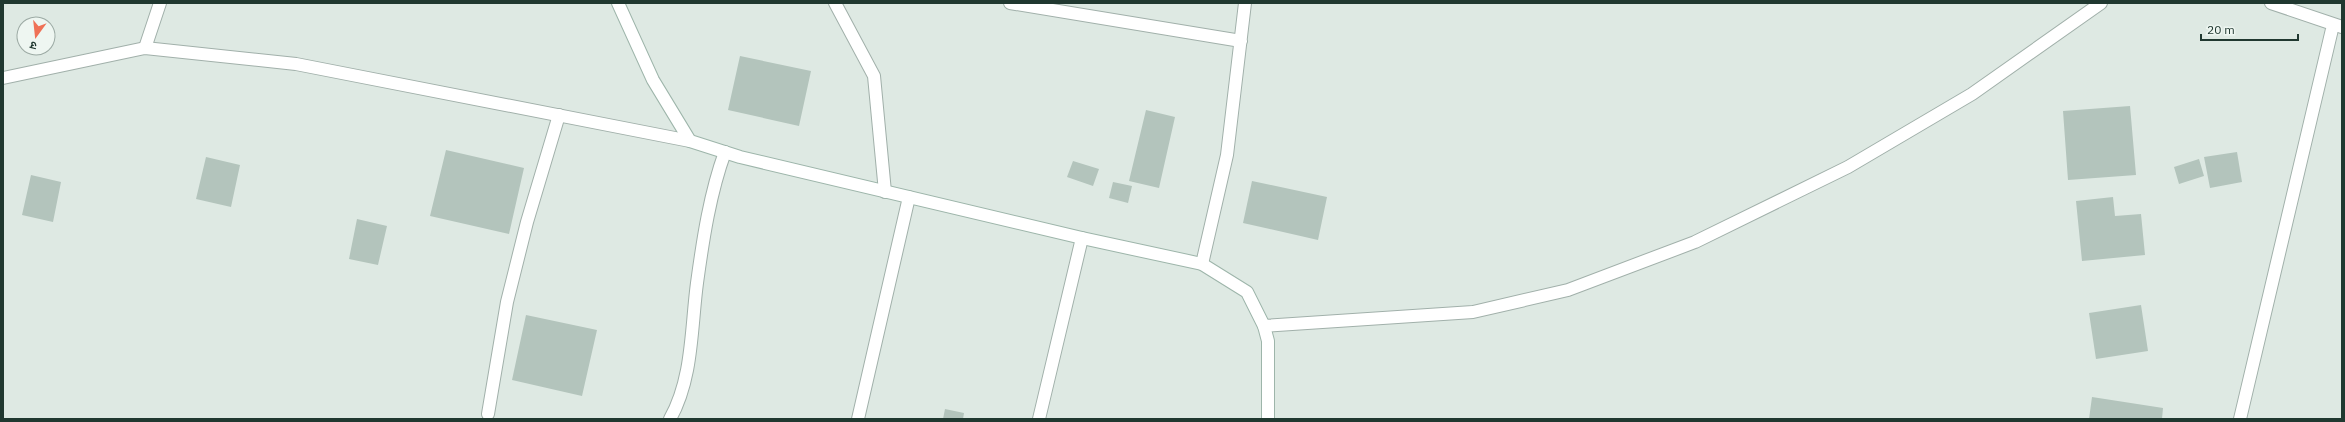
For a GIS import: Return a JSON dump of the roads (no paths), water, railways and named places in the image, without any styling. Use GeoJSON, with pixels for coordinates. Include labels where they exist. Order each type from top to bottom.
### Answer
{"type":"FeatureCollection","features":[{"type":"Feature","properties":{"kind":"street"},"geometry":{"type":"LineString","coordinates":[[145,48],[160,3]]}},
{"type":"Feature","properties":{"kind":"street"},"geometry":{"type":"LineString","coordinates":[[618,3],[653,80],[690,141]]}},
{"type":"Feature","properties":{"kind":"street"},"geometry":{"type":"LineString","coordinates":[[835,3],[874,76],[885,192]]}},
{"type":"Feature","properties":{"kind":"street"},"geometry":{"type":"LineString","coordinates":[[1010,3],[1241,41]]}},
{"type":"Feature","properties":{"kind":"street"},"geometry":{"type":"LineString","coordinates":[[1202,264],[1227,155],[1245,3]]}},
{"type":"Feature","properties":{"kind":"street"},"geometry":{"type":"LineString","coordinates":[[1264,326],[1472,312],[1568,290],[1695,242],[1848,167],[1952,106],[2101,3]]}},
{"type":"Feature","properties":{"kind":"street"},"geometry":{"type":"LineString","coordinates":[[2240,419],[2337,26],[2271,3]]}},
{"type":"Feature","properties":{"kind":"street"},"geometry":{"type":"LineString","coordinates":[[3,78],[145,48],[296,64],[690,141],[725,152],[885,192],[1082,238],[1202,264],[1247,292],[1264,326],[1268,341],[1268,419]]}},
{"type":"Feature","properties":{"kind":"street"},"geometry":{"type":"LineString","coordinates":[[488,414],[507,302],[527,222],[559,115]]}},
{"type":"Feature","properties":{"kind":"street"},"geometry":{"type":"LineString","coordinates":[[670,419],[678,404],[689,360],[698,275],[716,177],[725,152]]}},
{"type":"Feature","properties":{"kind":"street"},"geometry":{"type":"LineString","coordinates":[[858,419],[909,197]]}},
{"type":"Feature","properties":{"kind":"street"},"geometry":{"type":"LineString","coordinates":[[1039,419],[1082,238]]}}]}
